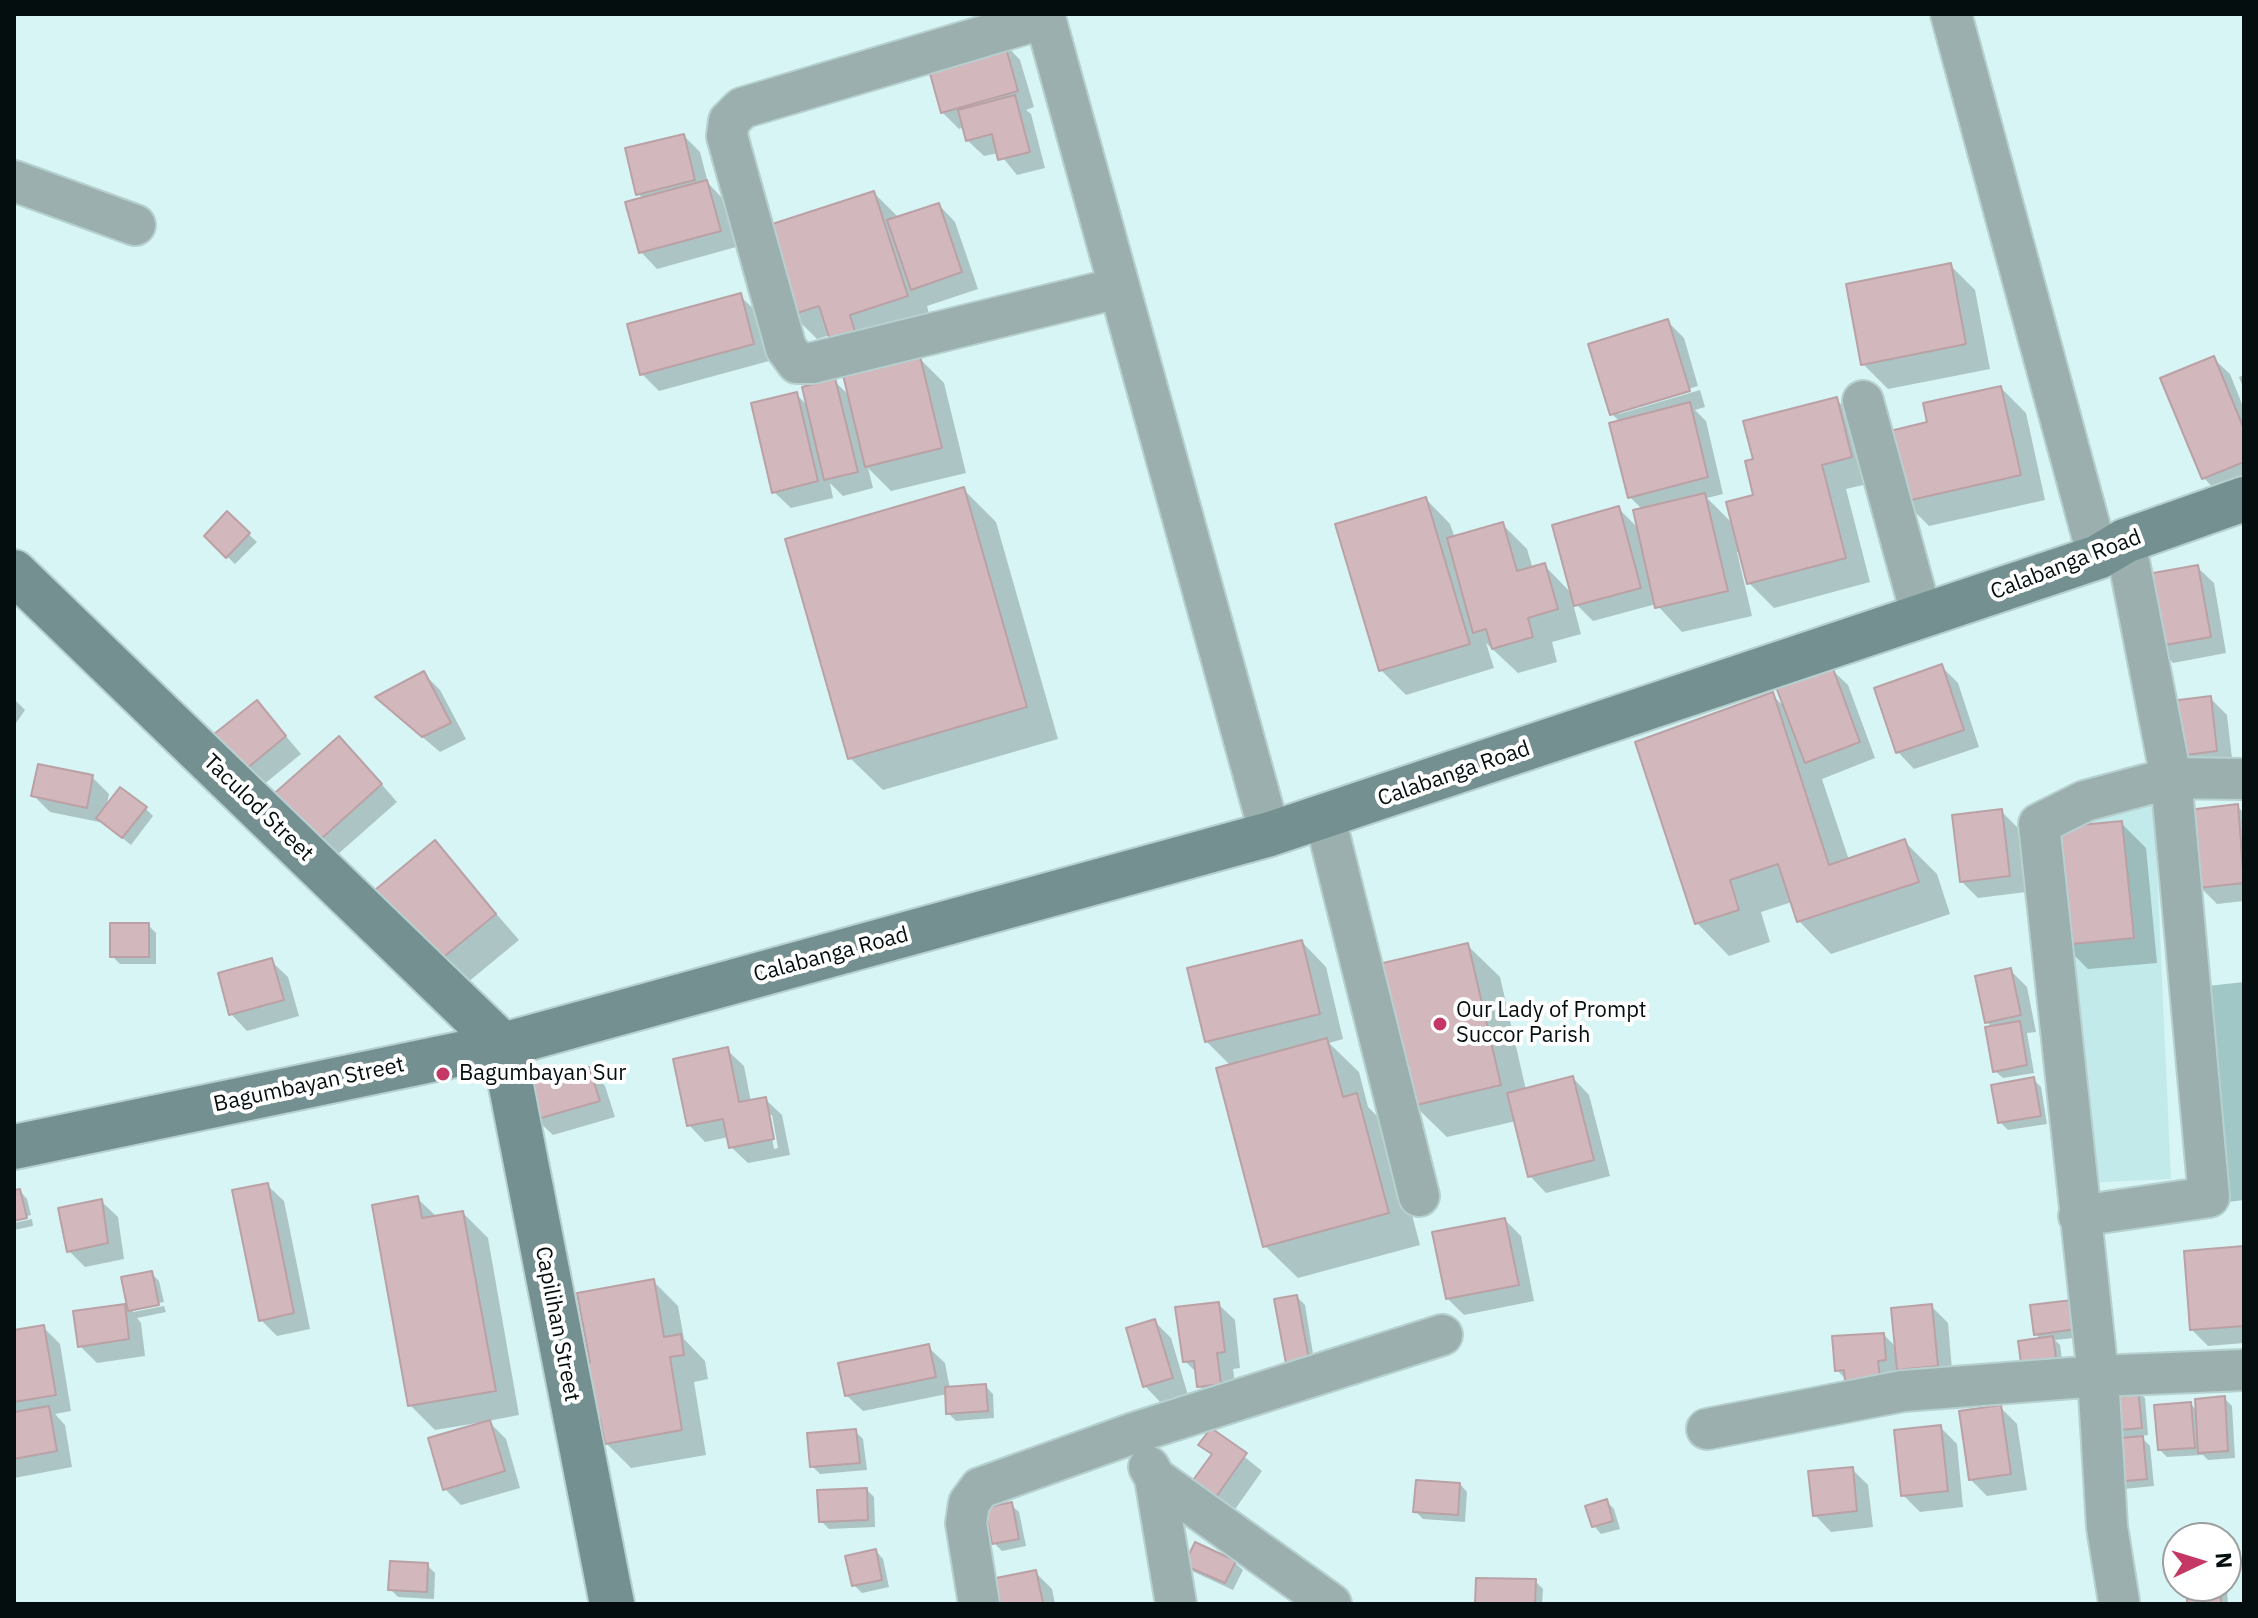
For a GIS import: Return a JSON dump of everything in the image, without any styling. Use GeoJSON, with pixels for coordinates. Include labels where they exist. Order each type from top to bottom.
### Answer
{"type":"FeatureCollection","features":[{"type":"Feature","properties":{"kind":"main road","name":"Calabanga Road"},"geometry":{"type":"LineString","coordinates":[[648,1005],[1325,818],[1922,617],[2244,499]]}},
{"type":"Feature","properties":{"kind":"main road","name":"Taculod Street"},"geometry":{"type":"LineString","coordinates":[[14,572],[503,1045]]}},
{"type":"Feature","properties":{"kind":"main road","name":"Bagumbayan Street"},"geometry":{"type":"LineString","coordinates":[[14,1147],[503,1045],[648,1005]]}},
{"type":"Feature","properties":{"kind":"main road","name":"Capilihan Street"},"geometry":{"type":"LineString","coordinates":[[503,1045],[612,1604]]}},
{"type":"Feature","properties":{"kind":"street"},"geometry":{"type":"LineString","coordinates":[[1951,14],[2112,549],[2171,778],[2209,1197],[2079,1216]]}},
{"type":"Feature","properties":{"kind":"street"},"geometry":{"type":"LineString","coordinates":[[1118,288],[812,363],[797,363],[786,348],[727,136],[729,121],[742,108],[1044,16],[1270,834]]}},
{"type":"Feature","properties":{"kind":"street"},"geometry":{"type":"LineString","coordinates":[[14,181],[135,225]]}},
{"type":"Feature","properties":{"kind":"street"},"geometry":{"type":"LineString","coordinates":[[1863,401],[1922,617]]}},
{"type":"Feature","properties":{"kind":"street"},"geometry":{"type":"LineString","coordinates":[[2119,1602],[2107,1527],[2098,1376],[2039,824],[2085,801],[2171,778],[2244,779]]}},
{"type":"Feature","properties":{"kind":"street"},"geometry":{"type":"LineString","coordinates":[[1325,818],[1419,1196]]}},
{"type":"Feature","properties":{"kind":"street"},"geometry":{"type":"LineString","coordinates":[[979,1604],[966,1523],[969,1503],[980,1488],[1134,1433],[1442,1335]]}},
{"type":"Feature","properties":{"kind":"street"},"geometry":{"type":"LineString","coordinates":[[1707,1429],[1903,1391],[2098,1376],[2244,1370]]}},
{"type":"Feature","properties":{"kind":"street"},"geometry":{"type":"LineString","coordinates":[[1134,1433],[1155,1478],[1176,1604]]}},
{"type":"Feature","properties":{"kind":"street"},"geometry":{"type":"LineString","coordinates":[[1155,1478],[1331,1604]]}},
{"type":"Feature","properties":{"kind":"shaded area"},"geometry":{"type":"Polygon","coordinates":[[[2154,799],[2171,1179],[2082,1183],[2043,828],[2154,799]]]}},
{"type":"Feature","properties":{"kind":"shaded area"},"geometry":{"type":"Polygon","coordinates":[[[2244,982],[2244,1200],[2205,1205],[2181,989],[2244,982]]]}},
{"type":"Feature","properties":{"kind":"building"},"geometry":{"type":"Polygon","coordinates":[[[1004,41],[1018,91],[941,113],[927,63],[1004,41]]]}},
{"type":"Feature","properties":{"kind":"building"},"geometry":{"type":"Polygon","coordinates":[[[1015,95],[1030,152],[998,160],[992,134],[966,141],[958,110],[1015,95]]]}},
{"type":"Feature","properties":{"kind":"building"},"geometry":{"type":"Polygon","coordinates":[[[684,134],[695,180],[636,195],[625,148],[684,134]]]}},
{"type":"Feature","properties":{"kind":"building"},"geometry":{"type":"Polygon","coordinates":[[[707,180],[721,231],[639,253],[625,202],[707,180]]]}},
{"type":"Feature","properties":{"kind":"building"},"geometry":{"type":"Polygon","coordinates":[[[874,191],[908,296],[850,315],[855,332],[830,340],[819,306],[791,315],[763,227],[874,191]]]}},
{"type":"Feature","properties":{"kind":"building"},"geometry":{"type":"Polygon","coordinates":[[[939,203],[962,272],[911,290],[887,220],[939,203]]]}},
{"type":"Feature","properties":{"kind":"building"},"geometry":{"type":"Polygon","coordinates":[[[1951,263],[1966,344],[1861,365],[1846,284],[1951,263]]]}},
{"type":"Feature","properties":{"kind":"building"},"geometry":{"type":"Polygon","coordinates":[[[741,293],[754,344],[640,375],[627,324],[741,293]]]}},
{"type":"Feature","properties":{"kind":"building"},"geometry":{"type":"Polygon","coordinates":[[[1668,319],[1690,391],[1610,415],[1588,344],[1668,319]]]}},
{"type":"Feature","properties":{"kind":"building"},"geometry":{"type":"Polygon","coordinates":[[[920,356],[942,448],[865,467],[843,375],[920,356]]]}},
{"type":"Feature","properties":{"kind":"building"},"geometry":{"type":"Polygon","coordinates":[[[2214,356],[2244,429],[2244,462],[2202,479],[2160,378],[2214,356]]]}},
{"type":"Feature","properties":{"kind":"building"},"geometry":{"type":"Polygon","coordinates":[[[835,378],[858,472],[824,480],[802,387],[835,378]]]}},
{"type":"Feature","properties":{"kind":"building"},"geometry":{"type":"Polygon","coordinates":[[[2001,386],[2021,475],[1902,502],[1886,432],[1927,422],[1923,403],[2001,386]]]}},
{"type":"Feature","properties":{"kind":"building"},"geometry":{"type":"Polygon","coordinates":[[[797,392],[818,481],[772,493],[751,403],[797,392]]]}},
{"type":"Feature","properties":{"kind":"building"},"geometry":{"type":"Polygon","coordinates":[[[1837,397],[1852,457],[1822,465],[1846,558],[1747,584],[1726,502],[1753,495],[1745,461],[1753,459],[1743,421],[1837,397]]]}},
{"type":"Feature","properties":{"kind":"building"},"geometry":{"type":"Polygon","coordinates":[[[1690,402],[1708,477],[1628,498],[1609,423],[1690,402]]]}},
{"type":"Feature","properties":{"kind":"building"},"geometry":{"type":"Polygon","coordinates":[[[964,487],[1027,707],[848,759],[785,539],[964,487]]]}},
{"type":"Feature","properties":{"kind":"building"},"geometry":{"type":"Polygon","coordinates":[[[1705,493],[1728,591],[1655,608],[1633,510],[1705,493]]]}},
{"type":"Feature","properties":{"kind":"building"},"geometry":{"type":"Polygon","coordinates":[[[1426,497],[1470,644],[1379,671],[1335,524],[1426,497]]]}},
{"type":"Feature","properties":{"kind":"building"},"geometry":{"type":"Polygon","coordinates":[[[1619,506],[1641,588],[1574,606],[1552,525],[1619,506]]]}},
{"type":"Feature","properties":{"kind":"building"},"geometry":{"type":"Polygon","coordinates":[[[227,511],[250,533],[226,558],[204,536],[227,511]]]}},
{"type":"Feature","properties":{"kind":"building"},"geometry":{"type":"Polygon","coordinates":[[[1503,522],[1517,571],[1545,563],[1558,609],[1528,618],[1533,637],[1492,649],[1486,629],[1473,633],[1447,538],[1503,522]]]}},
{"type":"Feature","properties":{"kind":"building"},"geometry":{"type":"Polygon","coordinates":[[[2198,565],[2211,637],[2154,647],[2142,575],[2198,565]]]}},
{"type":"Feature","properties":{"kind":"building"},"geometry":{"type":"Polygon","coordinates":[[[1942,664],[1964,730],[1896,753],[1874,688],[1942,664]]]}},
{"type":"Feature","properties":{"kind":"building"},"geometry":{"type":"Polygon","coordinates":[[[1832,666],[1860,742],[1805,763],[1776,687],[1832,666]]]}},
{"type":"Feature","properties":{"kind":"building"},"geometry":{"type":"Polygon","coordinates":[[[424,671],[451,723],[422,737],[375,697],[424,671]]]}},
{"type":"Feature","properties":{"kind":"building"},"geometry":{"type":"Polygon","coordinates":[[[1773,692],[1829,865],[1905,839],[1919,882],[1797,922],[1778,864],[1730,880],[1739,910],[1695,924],[1635,742],[1773,692]]]}},
{"type":"Feature","properties":{"kind":"building"},"geometry":{"type":"Polygon","coordinates":[[[2211,696],[2217,751],[2169,757],[2162,702],[2211,696]]]}},
{"type":"Feature","properties":{"kind":"building"},"geometry":{"type":"Polygon","coordinates":[[[257,700],[286,736],[239,775],[209,738],[257,700]]]}},
{"type":"Feature","properties":{"kind":"building"},"geometry":{"type":"Polygon","coordinates":[[[339,736],[382,784],[312,847],[268,799],[339,736]]]}},
{"type":"Feature","properties":{"kind":"building"},"geometry":{"type":"Polygon","coordinates":[[[38,764],[93,775],[87,808],[31,796],[38,764]]]}},
{"type":"Feature","properties":{"kind":"building"},"geometry":{"type":"Polygon","coordinates":[[[120,787],[147,807],[122,838],[96,818],[120,787]]]}},
{"type":"Feature","properties":{"kind":"building"},"geometry":{"type":"Polygon","coordinates":[[[2238,804],[2244,883],[2198,888],[2188,810],[2238,804]]]}},
{"type":"Feature","properties":{"kind":"building"},"geometry":{"type":"Polygon","coordinates":[[[2002,809],[2010,876],[1960,882],[1952,815],[2002,809]]]}},
{"type":"Feature","properties":{"kind":"building"},"geometry":{"type":"Polygon","coordinates":[[[2122,821],[2134,938],[2061,945],[2049,828],[2122,821]]]}},
{"type":"Feature","properties":{"kind":"building"},"geometry":{"type":"Polygon","coordinates":[[[435,840],[496,914],[429,969],[369,895],[435,840]]]}},
{"type":"Feature","properties":{"kind":"building"},"geometry":{"type":"Polygon","coordinates":[[[110,923],[149,923],[149,957],[110,957],[110,923]]]}},
{"type":"Feature","properties":{"kind":"building"},"geometry":{"type":"Polygon","coordinates":[[[1302,940],[1320,1014],[1205,1042],[1187,968],[1302,940]]]}},
{"type":"Feature","properties":{"kind":"building","name":"Our Lady of Prompt Succor Parish"},"geometry":{"type":"Polygon","coordinates":[[[1468,943],[1501,1085],[1412,1106],[1379,964],[1468,943]]]}},
{"type":"Feature","properties":{"kind":"building"},"geometry":{"type":"Polygon","coordinates":[[[272,958],[284,1000],[229,1015],[218,973],[272,958]]]}},
{"type":"Feature","properties":{"kind":"building"},"geometry":{"type":"Polygon","coordinates":[[[2011,968],[2021,1015],[1985,1023],[1975,976],[2011,968]]]}},
{"type":"Feature","properties":{"kind":"building"},"geometry":{"type":"Polygon","coordinates":[[[2020,1021],[2027,1065],[1993,1072],[1985,1027],[2020,1021]]]}},
{"type":"Feature","properties":{"kind":"building"},"geometry":{"type":"Polygon","coordinates":[[[1327,1038],[1343,1097],[1357,1093],[1389,1213],[1263,1247],[1216,1068],[1327,1038]]]}},
{"type":"Feature","properties":{"kind":"building"},"geometry":{"type":"Polygon","coordinates":[[[728,1047],[739,1102],[766,1097],[774,1139],[729,1148],[723,1119],[687,1126],[673,1059],[728,1047]]]}},
{"type":"Feature","properties":{"kind":"building"},"geometry":{"type":"Polygon","coordinates":[[[589,1067],[600,1101],[534,1120],[525,1086],[589,1067]]]}},
{"type":"Feature","properties":{"kind":"building"},"geometry":{"type":"Polygon","coordinates":[[[1573,1076],[1594,1160],[1528,1177],[1507,1093],[1573,1076]]]}},
{"type":"Feature","properties":{"kind":"building"},"geometry":{"type":"Polygon","coordinates":[[[2034,1077],[2041,1116],[1998,1123],[1991,1085],[2034,1077]]]}},
{"type":"Feature","properties":{"kind":"building"},"geometry":{"type":"Polygon","coordinates":[[[268,1183],[294,1313],[259,1321],[232,1190],[268,1183]]]}},
{"type":"Feature","properties":{"kind":"building"},"geometry":{"type":"Polygon","coordinates":[[[20,1189],[27,1218],[14,1221],[14,1190],[20,1189]]]}},
{"type":"Feature","properties":{"kind":"building"},"geometry":{"type":"Polygon","coordinates":[[[418,1196],[422,1218],[463,1211],[496,1391],[408,1406],[372,1205],[418,1196]]]}},
{"type":"Feature","properties":{"kind":"building"},"geometry":{"type":"Polygon","coordinates":[[[102,1199],[108,1243],[67,1252],[58,1208],[102,1199]]]}},
{"type":"Feature","properties":{"kind":"building"},"geometry":{"type":"Polygon","coordinates":[[[1505,1218],[1519,1285],[1446,1299],[1432,1232],[1505,1218]]]}},
{"type":"Feature","properties":{"kind":"building"},"geometry":{"type":"Polygon","coordinates":[[[2244,1246],[2244,1326],[2190,1330],[2184,1251],[2244,1246]]]}},
{"type":"Feature","properties":{"kind":"building"},"geometry":{"type":"Polygon","coordinates":[[[152,1271],[159,1305],[128,1311],[121,1277],[152,1271]]]}},
{"type":"Feature","properties":{"kind":"building"},"geometry":{"type":"Polygon","coordinates":[[[654,1279],[664,1337],[681,1334],[684,1355],[670,1357],[682,1430],[605,1444],[600,1419],[589,1421],[579,1364],[590,1362],[577,1293],[654,1279]]]}},
{"type":"Feature","properties":{"kind":"building"},"geometry":{"type":"Polygon","coordinates":[[[1297,1295],[1310,1365],[1287,1369],[1274,1299],[1297,1295]]]}},
{"type":"Feature","properties":{"kind":"building"},"geometry":{"type":"Polygon","coordinates":[[[2072,1300],[2076,1329],[2034,1335],[2030,1305],[2072,1300]]]}},
{"type":"Feature","properties":{"kind":"building"},"geometry":{"type":"Polygon","coordinates":[[[1219,1302],[1225,1352],[1217,1353],[1221,1384],[1197,1387],[1194,1361],[1183,1362],[1175,1307],[1219,1302]]]}},
{"type":"Feature","properties":{"kind":"building"},"geometry":{"type":"Polygon","coordinates":[[[125,1304],[129,1339],[78,1347],[73,1311],[125,1304]]]}},
{"type":"Feature","properties":{"kind":"building"},"geometry":{"type":"Polygon","coordinates":[[[1932,1304],[1938,1366],[1897,1370],[1891,1308],[1932,1304]]]}},
{"type":"Feature","properties":{"kind":"building"},"geometry":{"type":"Polygon","coordinates":[[[1155,1319],[1173,1378],[1143,1387],[1126,1328],[1155,1319]]]}},
{"type":"Feature","properties":{"kind":"building"},"geometry":{"type":"Polygon","coordinates":[[[44,1325],[56,1395],[14,1402],[14,1330],[44,1325]]]}},
{"type":"Feature","properties":{"kind":"building"},"geometry":{"type":"Polygon","coordinates":[[[1884,1333],[1886,1360],[1878,1361],[1880,1378],[1845,1381],[1844,1370],[1835,1371],[1832,1336],[1884,1333]]]}},
{"type":"Feature","properties":{"kind":"building"},"geometry":{"type":"Polygon","coordinates":[[[2053,1336],[2057,1365],[2022,1370],[2018,1341],[2053,1336]]]}},
{"type":"Feature","properties":{"kind":"building"},"geometry":{"type":"Polygon","coordinates":[[[929,1344],[936,1377],[845,1396],[838,1363],[929,1344]]]}},
{"type":"Feature","properties":{"kind":"building"},"geometry":{"type":"Polygon","coordinates":[[[986,1384],[988,1411],[946,1414],[945,1387],[986,1384]]]}},
{"type":"Feature","properties":{"kind":"building"},"geometry":{"type":"Polygon","coordinates":[[[2138,1388],[2142,1428],[2108,1431],[2104,1392],[2138,1388]]]}},
{"type":"Feature","properties":{"kind":"building"},"geometry":{"type":"Polygon","coordinates":[[[2225,1396],[2228,1451],[2198,1453],[2195,1399],[2225,1396]]]}},
{"type":"Feature","properties":{"kind":"building"},"geometry":{"type":"Polygon","coordinates":[[[2191,1402],[2195,1448],[2158,1450],[2154,1405],[2191,1402]]]}},
{"type":"Feature","properties":{"kind":"building"},"geometry":{"type":"Polygon","coordinates":[[[2001,1405],[2011,1474],[1969,1480],[1959,1411],[2001,1405]]]}},
{"type":"Feature","properties":{"kind":"building"},"geometry":{"type":"Polygon","coordinates":[[[49,1406],[57,1451],[14,1459],[14,1412],[49,1406]]]}},
{"type":"Feature","properties":{"kind":"building"},"geometry":{"type":"Polygon","coordinates":[[[490,1420],[505,1471],[443,1490],[428,1438],[490,1420]]]}},
{"type":"Feature","properties":{"kind":"building"},"geometry":{"type":"Polygon","coordinates":[[[1941,1425],[1948,1491],[1901,1496],[1894,1430],[1941,1425]]]}},
{"type":"Feature","properties":{"kind":"building"},"geometry":{"type":"Polygon","coordinates":[[[1211,1428],[1247,1453],[1214,1500],[1191,1483],[1212,1454],[1198,1445],[1211,1428]]]}},
{"type":"Feature","properties":{"kind":"building"},"geometry":{"type":"Polygon","coordinates":[[[856,1429],[860,1463],[810,1467],[807,1433],[856,1429]]]}},
{"type":"Feature","properties":{"kind":"building"},"geometry":{"type":"Polygon","coordinates":[[[2143,1436],[2147,1479],[2115,1482],[2110,1439],[2143,1436]]]}},
{"type":"Feature","properties":{"kind":"building"},"geometry":{"type":"Polygon","coordinates":[[[1853,1467],[1857,1511],[1813,1516],[1808,1471],[1853,1467]]]}},
{"type":"Feature","properties":{"kind":"building"},"geometry":{"type":"Polygon","coordinates":[[[1416,1480],[1460,1483],[1458,1515],[1413,1512],[1416,1480]]]}},
{"type":"Feature","properties":{"kind":"building"},"geometry":{"type":"Polygon","coordinates":[[[867,1488],[868,1520],[819,1522],[817,1490],[867,1488]]]}},
{"type":"Feature","properties":{"kind":"building"},"geometry":{"type":"Polygon","coordinates":[[[1607,1499],[1613,1521],[1592,1527],[1585,1506],[1607,1499]]]}},
{"type":"Feature","properties":{"kind":"building"},"geometry":{"type":"Polygon","coordinates":[[[1012,1502],[1019,1539],[992,1544],[985,1508],[1012,1502]]]}},
{"type":"Feature","properties":{"kind":"building"},"geometry":{"type":"Polygon","coordinates":[[[1195,1542],[1236,1561],[1225,1583],[1184,1565],[1195,1542]]]}},
{"type":"Feature","properties":{"kind":"building"},"geometry":{"type":"Polygon","coordinates":[[[876,1549],[882,1580],[852,1586],[845,1556],[876,1549]]]}},
{"type":"Feature","properties":{"kind":"building"},"geometry":{"type":"Polygon","coordinates":[[[390,1561],[428,1563],[427,1592],[388,1590],[390,1561]]]}},
{"type":"Feature","properties":{"kind":"building"},"geometry":{"type":"Polygon","coordinates":[[[1036,1570],[1043,1603],[991,1604],[986,1580],[1036,1570]]]}},
{"type":"Feature","properties":{"kind":"building"},"geometry":{"type":"Polygon","coordinates":[[[1476,1578],[1536,1579],[1535,1604],[1475,1604],[1476,1578]]]}},
{"type":"Feature","properties":{"kind":"building"},"geometry":{"type":"Polygon","coordinates":[[[2187,1602],[2221,1602],[2221,1604],[2187,1602]]]}},
{"type":"Feature","properties":{"kind":"place","name":"Our Lady of Prompt Succor Parish"},"geometry":{"type":"Point","coordinates":[1440,1024]}},
{"type":"Feature","properties":{"kind":"place","name":"Bagumbayan Sur"},"geometry":{"type":"Point","coordinates":[443,1074]}}]}
